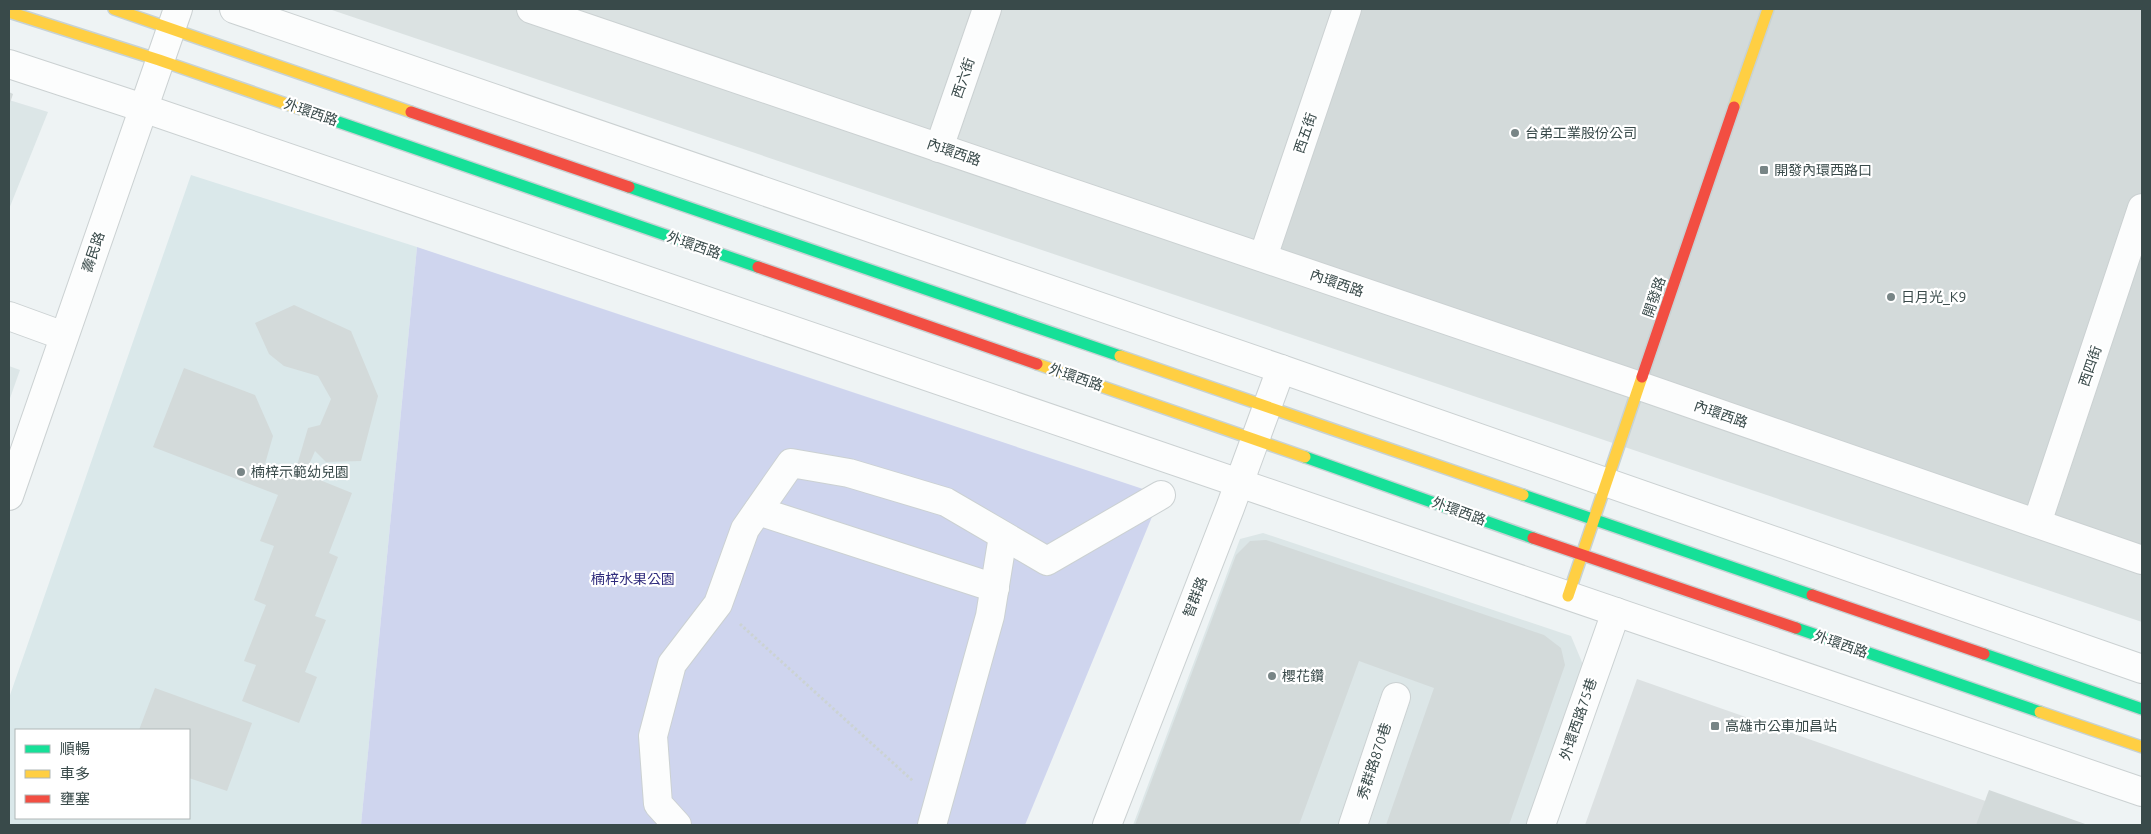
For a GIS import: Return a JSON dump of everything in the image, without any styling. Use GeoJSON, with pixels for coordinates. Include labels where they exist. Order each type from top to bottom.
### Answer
{"type":"FeatureCollection","features":[{"type":"Feature","properties":{"kind":"street"},"geometry":{"type":"LineString","coordinates":[[114,9],[174,18],[1266,406],[2142,709]]}},
{"type":"Feature","properties":{"kind":"street"},"geometry":{"type":"LineString","coordinates":[[234,9],[1281,369],[2142,669]]}},
{"type":"Feature","properties":{"kind":"street","name":"內環西路"},"geometry":{"type":"LineString","coordinates":[[531,9],[1263,257],[2142,560]]}},
{"type":"Feature","properties":{"kind":"street","name":"西六街"},"geometry":{"type":"LineString","coordinates":[[939,148],[987,9]]}},
{"type":"Feature","properties":{"kind":"street","name":"西五街"},"geometry":{"type":"LineString","coordinates":[[1263,257],[1347,9]]}},
{"type":"Feature","properties":{"kind":"street","name":"開發路"},"geometry":{"type":"LineString","coordinates":[[1568,596],[1768,9]]}},
{"type":"Feature","properties":{"kind":"street","name":"外環西路"},"geometry":{"type":"LineString","coordinates":[[9,12],[159,60],[1255,439],[1582,555],[2142,747]]}},
{"type":"Feature","properties":{"kind":"street","name":"壽民路"},"geometry":{"type":"LineString","coordinates":[[9,496],[174,18]]}},
{"type":"Feature","properties":{"kind":"street"},"geometry":{"type":"LineString","coordinates":[[9,64],[143,108],[2142,792]]}},
{"type":"Feature","properties":{"kind":"street","name":"西四街"},"geometry":{"type":"LineString","coordinates":[[2037,523],[2142,208]]}},
{"type":"Feature","properties":{"kind":"street"},"geometry":{"type":"LineString","coordinates":[[9,316],[64,336]]}},
{"type":"Feature","properties":{"kind":"street","name":"智群路"},"geometry":{"type":"LineString","coordinates":[[1107,825],[1281,369]]}},
{"type":"Feature","properties":{"kind":"street"},"geometry":{"type":"LineString","coordinates":[[677,825],[658,804],[653,736],[672,664],[718,604],[746,529],[791,463],[850,473],[946,502],[1047,561],[1161,494]]}},
{"type":"Feature","properties":{"kind":"street"},"geometry":{"type":"LineString","coordinates":[[758,511],[995,588]]}},
{"type":"Feature","properties":{"kind":"street"},"geometry":{"type":"LineString","coordinates":[[935,814],[990,616],[1003,536]]}},
{"type":"Feature","properties":{"kind":"street","name":"外環西路75巷"},"geometry":{"type":"LineString","coordinates":[[1541,825],[1616,612]]}},
{"type":"Feature","properties":{"kind":"street","name":"秀群路870巷"},"geometry":{"type":"LineString","coordinates":[[1353,825],[1396,697]]}},
{"type":"Feature","properties":{"kind":"path"},"geometry":{"type":"LineString","coordinates":[[718,604],[935,814]]}},
{"type":"Feature","properties":{"kind":"shaded area"},"geometry":{"type":"Polygon","coordinates":[[[329,9],[2142,9],[2142,622],[329,9]]]}},
{"type":"Feature","properties":{"kind":"shaded area"},"geometry":{"type":"Polygon","coordinates":[[[9,100],[48,112],[9,209],[9,100]]]}},
{"type":"Feature","properties":{"kind":"shaded area","name":"楠梓示範幼兒園"},"geometry":{"type":"Polygon","coordinates":[[[191,175],[417,247],[361,825],[9,825],[9,698],[191,175]]]}},
{"type":"Feature","properties":{"kind":"shaded area"},"geometry":{"type":"Polygon","coordinates":[[[9,366],[20,370],[9,401],[9,366]]]}},
{"type":"Feature","properties":{"kind":"shaded area","name":"櫻花鑽"},"geometry":{"type":"Polygon","coordinates":[[[1263,533],[1571,636],[1584,667],[1531,825],[1133,825],[1240,539],[1263,533]]]}},
{"type":"Feature","properties":{"kind":"shaded area","name":"高雄市公車加昌站"},"geometry":{"type":"Polygon","coordinates":[[[1637,679],[2054,825],[1585,825],[1637,679]]]}},
{"type":"Feature","properties":{"kind":"green space","name":"楠梓水果公園"},"geometry":{"type":"Polygon","coordinates":[[[417,247],[1161,495],[1025,825],[361,825],[417,247]]]}},
{"type":"Feature","properties":{"kind":"building"},"geometry":{"type":"Polygon","coordinates":[[[1347,9],[2142,9],[2142,560],[1263,257],[1347,9]]]}},
{"type":"Feature","properties":{"kind":"building"},"geometry":{"type":"Polygon","coordinates":[[[9,92],[13,94],[9,106],[9,92]]]}},
{"type":"Feature","properties":{"kind":"building"},"geometry":{"type":"Polygon","coordinates":[[[294,305],[351,331],[378,396],[361,461],[326,462],[315,451],[305,474],[352,493],[329,553],[338,557],[315,616],[326,620],[305,672],[317,677],[299,723],[242,701],[256,665],[244,661],[266,605],[254,600],[274,546],[260,541],[278,495],[153,447],[184,368],[255,395],[273,436],[265,464],[295,472],[308,428],[320,425],[331,399],[318,376],[284,366],[269,354],[255,323],[294,305]]]}},
{"type":"Feature","properties":{"kind":"building","name":"櫻花鑽"},"geometry":{"type":"Polygon","coordinates":[[[1266,540],[1544,635],[1561,648],[1565,665],[1509,825],[1386,825],[1434,688],[1359,661],[1299,825],[1135,825],[1236,555],[1250,541],[1266,540]]]}},
{"type":"Feature","properties":{"kind":"building"},"geometry":{"type":"Polygon","coordinates":[[[155,688],[252,723],[227,791],[190,778],[190,729],[139,729],[155,688]]]}},
{"type":"Feature","properties":{"kind":"building"},"geometry":{"type":"Polygon","coordinates":[[[1989,790],[2088,825],[1976,825],[1989,790]]]}},
{"type":"Feature","properties":{"kind":"traffic: fast"},"geometry":{"type":"LineString","coordinates":[[321,116],[758,267]]}},
{"type":"Feature","properties":{"kind":"traffic: fast"},"geometry":{"type":"LineString","coordinates":[[629,187],[1120,356]]}},
{"type":"Feature","properties":{"kind":"traffic: fast"},"geometry":{"type":"LineString","coordinates":[[1305,457],[1533,538]]}},
{"type":"Feature","properties":{"kind":"traffic: fast"},"geometry":{"type":"LineString","coordinates":[[1523,495],[1812,595]]}},
{"type":"Feature","properties":{"kind":"traffic: fast"},"geometry":{"type":"LineString","coordinates":[[1796,628],[2040,712]]}},
{"type":"Feature","properties":{"kind":"traffic: fast"},"geometry":{"type":"LineString","coordinates":[[1984,654],[2142,709]]}},
{"type":"Feature","properties":{"kind":"traffic: slow"},"geometry":{"type":"LineString","coordinates":[[114,9],[411,112]]}},
{"type":"Feature","properties":{"kind":"traffic: slow"},"geometry":{"type":"LineString","coordinates":[[1734,107],[1768,9]]}},
{"type":"Feature","properties":{"kind":"traffic: slow"},"geometry":{"type":"LineString","coordinates":[[9,12],[159,60],[321,116]]}},
{"type":"Feature","properties":{"kind":"traffic: slow"},"geometry":{"type":"LineString","coordinates":[[1120,356],[1523,495]]}},
{"type":"Feature","properties":{"kind":"traffic: slow"},"geometry":{"type":"LineString","coordinates":[[1037,364],[1305,457]]}},
{"type":"Feature","properties":{"kind":"traffic: slow"},"geometry":{"type":"LineString","coordinates":[[1568,596],[1642,377]]}},
{"type":"Feature","properties":{"kind":"traffic: slow"},"geometry":{"type":"LineString","coordinates":[[2040,712],[2142,747]]}},
{"type":"Feature","properties":{"kind":"traffic: jam"},"geometry":{"type":"LineString","coordinates":[[1642,377],[1734,107]]}},
{"type":"Feature","properties":{"kind":"traffic: jam"},"geometry":{"type":"LineString","coordinates":[[411,112],[629,187]]}},
{"type":"Feature","properties":{"kind":"traffic: jam"},"geometry":{"type":"LineString","coordinates":[[758,267],[1037,364]]}},
{"type":"Feature","properties":{"kind":"traffic: jam"},"geometry":{"type":"LineString","coordinates":[[1533,538],[1796,628]]}},
{"type":"Feature","properties":{"kind":"traffic: jam"},"geometry":{"type":"LineString","coordinates":[[1812,595],[1984,654]]}},
{"type":"Feature","properties":{"kind":"place","name":"台弟工業股份公司"},"geometry":{"type":"Point","coordinates":[1515,133]}},
{"type":"Feature","properties":{"kind":"place","name":"開發內環西路口"},"geometry":{"type":"Point","coordinates":[1764,170]}},
{"type":"Feature","properties":{"kind":"place","name":"日月光_K9"},"geometry":{"type":"Point","coordinates":[1891,297]}},
{"type":"Feature","properties":{"kind":"place","name":"楠梓示範幼兒園"},"geometry":{"type":"Point","coordinates":[241,472]}},
{"type":"Feature","properties":{"kind":"place","name":"櫻花鑽"},"geometry":{"type":"Point","coordinates":[1272,676]}},
{"type":"Feature","properties":{"kind":"place","name":"高雄市公車加昌站"},"geometry":{"type":"Point","coordinates":[1715,726]}}]}
